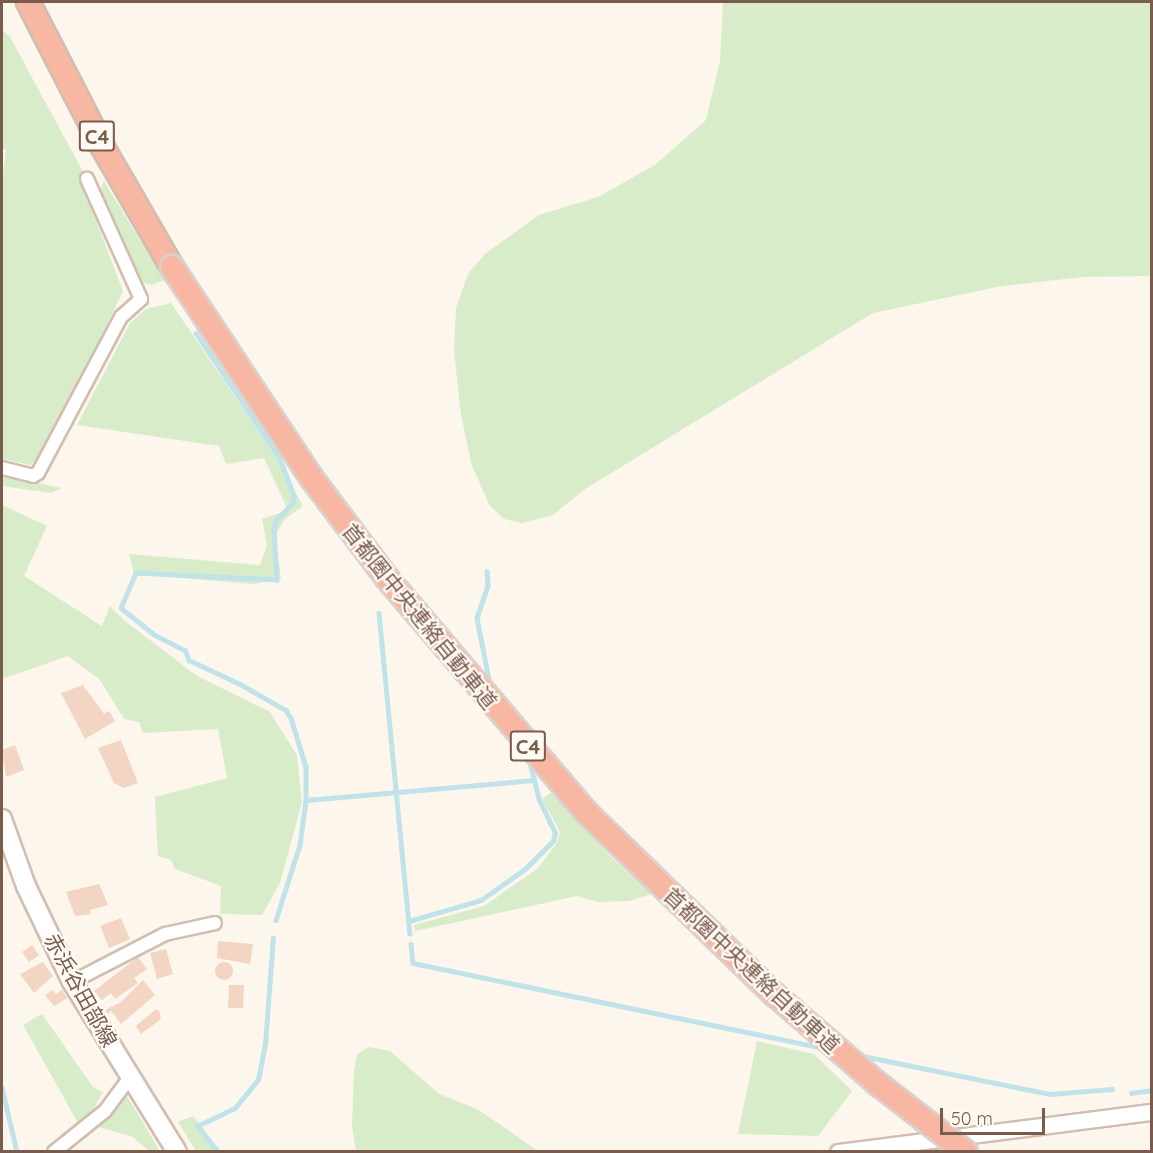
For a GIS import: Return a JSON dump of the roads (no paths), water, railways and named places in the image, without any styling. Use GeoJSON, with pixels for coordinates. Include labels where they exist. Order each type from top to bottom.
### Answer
{"type":"FeatureCollection","features":[{"type":"Feature","properties":{"kind":"highway","name":"首都圏中央連絡自動車道"},"geometry":{"type":"LineString","coordinates":[[28,2],[102,146],[172,267],[313,480],[477,687],[578,803],[774,994],[878,1084],[966,1152]]}},
{"type":"Feature","properties":{"kind":"main road","name":"赤浜谷田部線"},"geometry":{"type":"LineString","coordinates":[[2,819],[26,886],[72,982],[177,1152]]}},
{"type":"Feature","properties":{"kind":"street"},"geometry":{"type":"LineString","coordinates":[[2,468],[33,476],[38,473],[121,317],[141,299],[87,179]]}},
{"type":"Feature","properties":{"kind":"street"},"geometry":{"type":"LineString","coordinates":[[72,982],[165,934],[215,924]]}},
{"type":"Feature","properties":{"kind":"street"},"geometry":{"type":"LineString","coordinates":[[54,1152],[105,1111],[130,1076]]}},
{"type":"Feature","properties":{"kind":"street"},"geometry":{"type":"LineString","coordinates":[[838,1152],[1152,1112]]}},
{"type":"Feature","properties":{"kind":"waterway"},"geometry":{"type":"LineString","coordinates":[[196,333],[280,459],[294,495],[294,502],[276,521],[274,529],[277,580],[136,573],[121,608],[155,635],[185,650],[189,660],[240,684],[286,710],[291,718],[306,767],[306,800],[300,845],[276,920]]}},
{"type":"Feature","properties":{"kind":"waterway"},"geometry":{"type":"LineString","coordinates":[[487,571],[488,586],[477,618],[490,684]]}},
{"type":"Feature","properties":{"kind":"waterway"},"geometry":{"type":"LineString","coordinates":[[379,613],[410,934]]}},
{"type":"Feature","properties":{"kind":"waterway"},"geometry":{"type":"LineString","coordinates":[[409,921],[481,900],[525,869],[553,841],[555,833],[539,800],[528,757]]}},
{"type":"Feature","properties":{"kind":"waterway"},"geometry":{"type":"LineString","coordinates":[[306,800],[533,780]]}},
{"type":"Feature","properties":{"kind":"waterway"},"geometry":{"type":"LineString","coordinates":[[218,1152],[197,1126],[235,1108],[258,1080],[265,1044],[273,938]]}},
{"type":"Feature","properties":{"kind":"waterway"},"geometry":{"type":"LineString","coordinates":[[411,944],[413,963],[824,1048]]}},
{"type":"Feature","properties":{"kind":"waterway"},"geometry":{"type":"LineString","coordinates":[[858,1055],[1050,1094],[1112,1089]]}},
{"type":"Feature","properties":{"kind":"waterway"},"geometry":{"type":"LineString","coordinates":[[2,1087],[17,1152]]}},
{"type":"Feature","properties":{"kind":"waterway"},"geometry":{"type":"LineString","coordinates":[[1131,1093],[1152,1090]]}}]}
